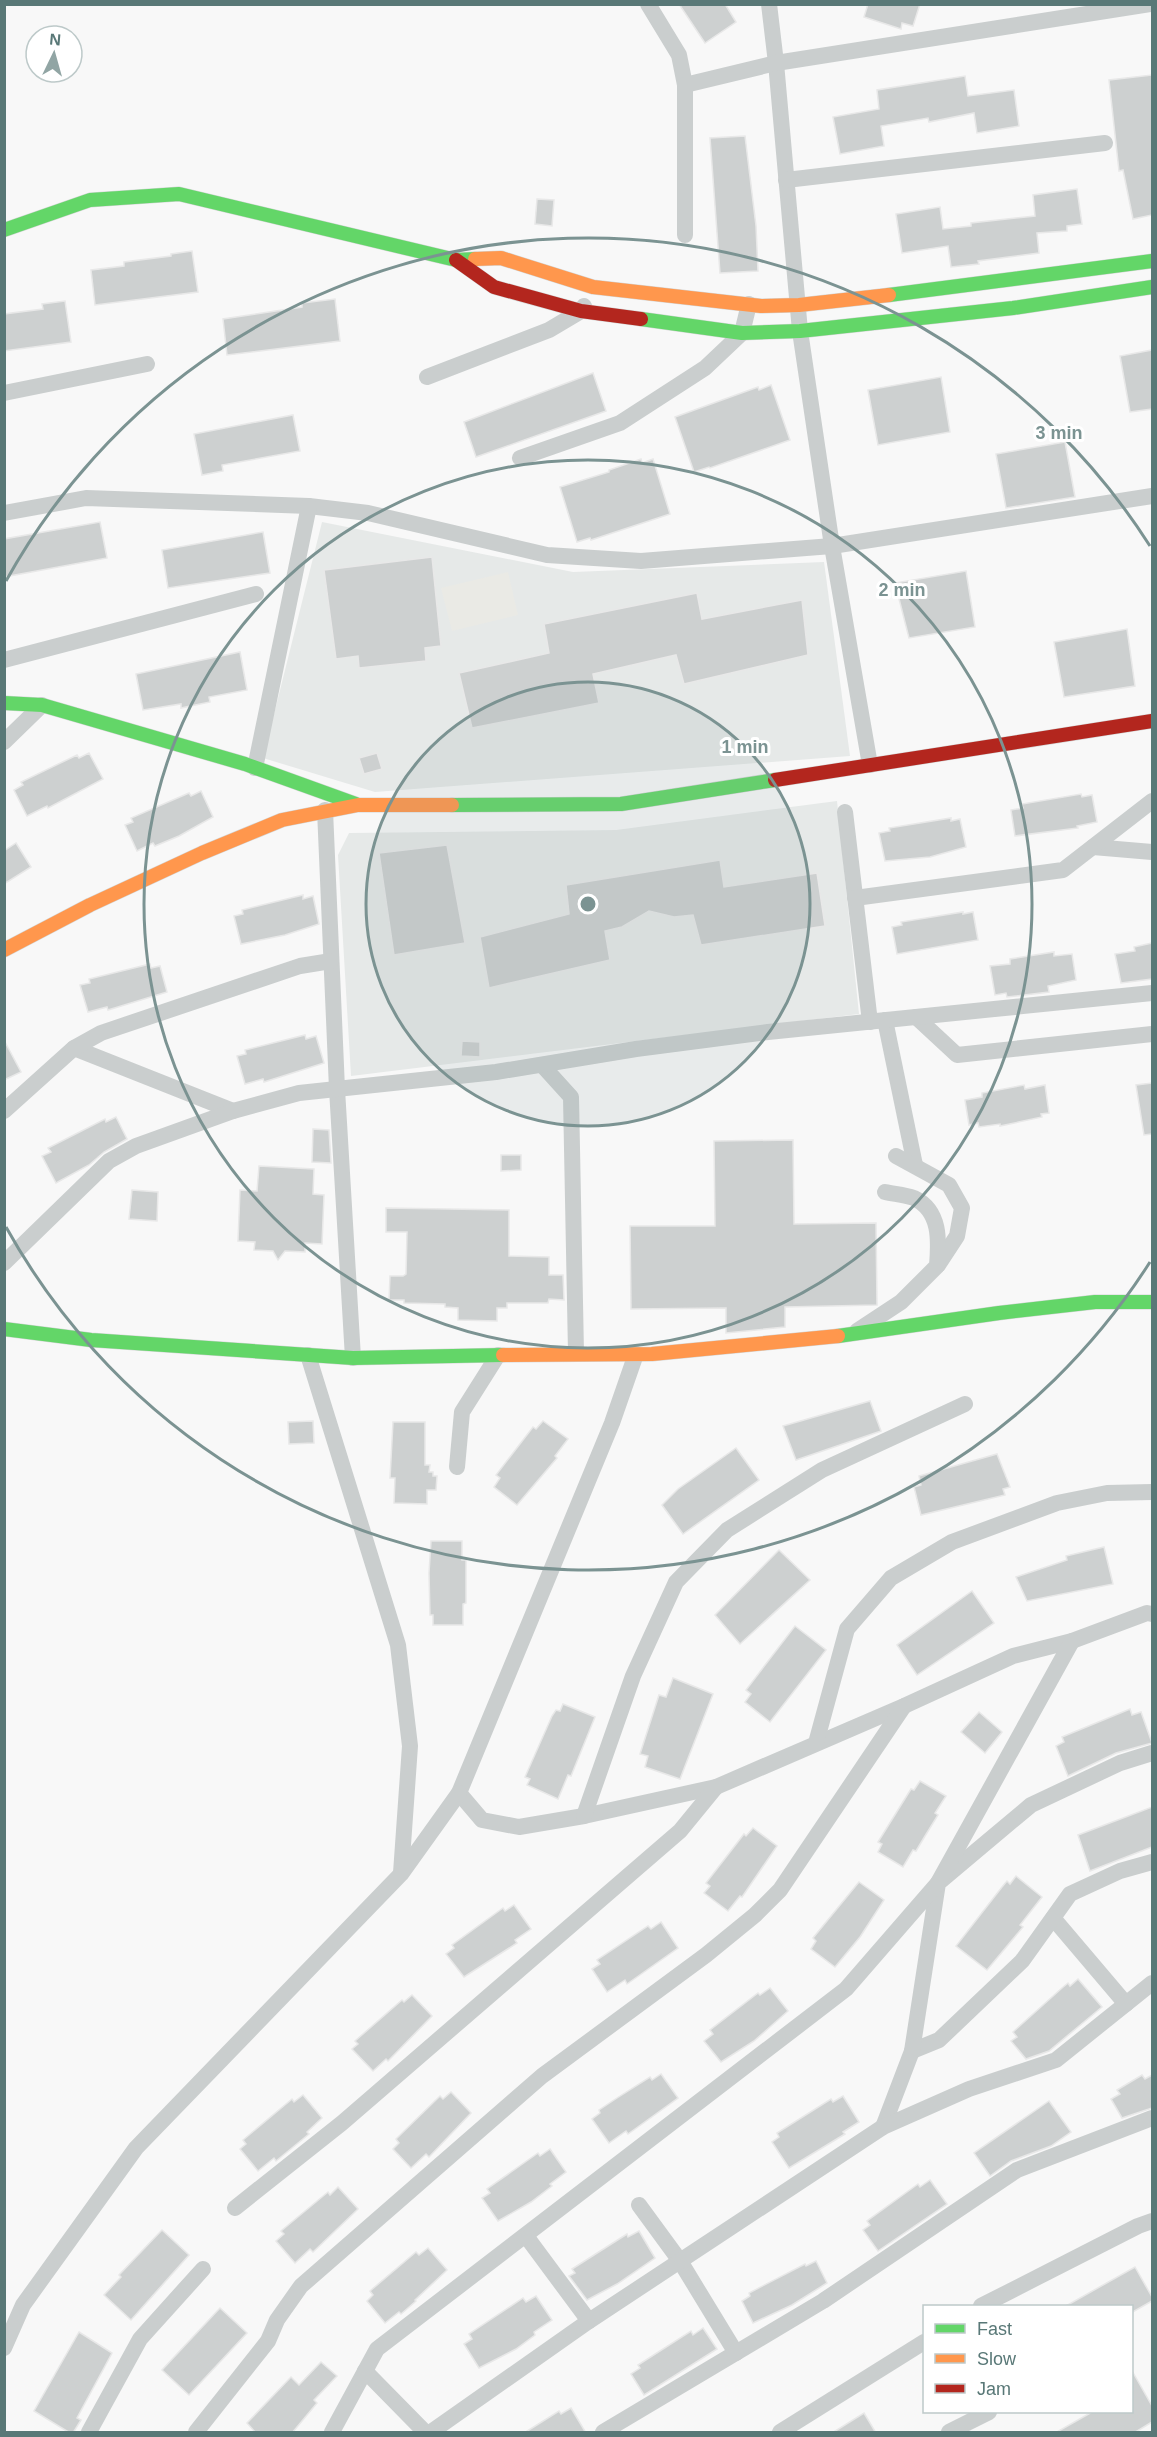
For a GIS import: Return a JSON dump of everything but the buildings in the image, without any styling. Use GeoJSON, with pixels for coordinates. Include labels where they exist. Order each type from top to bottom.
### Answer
{"type":"FeatureCollection","features":[{"type":"Feature","properties":{"kind":"street"},"geometry":{"type":"LineString","coordinates":[[648,4],[679,55],[685,85],[685,235]]}},
{"type":"Feature","properties":{"kind":"street"},"geometry":{"type":"LineString","coordinates":[[769,4],[800,331],[832,546],[870,765]]}},
{"type":"Feature","properties":{"kind":"street"},"geometry":{"type":"LineString","coordinates":[[685,85],[776,63],[1150,4]]}},
{"type":"Feature","properties":{"kind":"street"},"geometry":{"type":"LineString","coordinates":[[786,180],[1105,143]]}},
{"type":"Feature","properties":{"kind":"street"},"geometry":{"type":"LineString","coordinates":[[4,230],[90,200],[179,194],[456,260],[501,258],[593,287],[749,304],[799,305],[1009,281],[1152,261]]}},
{"type":"Feature","properties":{"kind":"street"},"geometry":{"type":"LineString","coordinates":[[456,260],[494,287],[581,311],[742,333],[800,331],[1013,308],[1152,288]]}},
{"type":"Feature","properties":{"kind":"street"},"geometry":{"type":"LineString","coordinates":[[1009,281],[1013,308]]}},
{"type":"Feature","properties":{"kind":"street"},"geometry":{"type":"LineString","coordinates":[[427,377],[549,330],[581,311],[593,287]]}},
{"type":"Feature","properties":{"kind":"street"},"geometry":{"type":"LineString","coordinates":[[520,458],[620,423],[705,368],[742,333],[749,304]]}},
{"type":"Feature","properties":{"kind":"street"},"geometry":{"type":"LineString","coordinates":[[4,393],[147,364]]}},
{"type":"Feature","properties":{"kind":"street"},"geometry":{"type":"LineString","coordinates":[[4,513],[86,498],[309,506],[368,513],[547,555],[641,561],[832,546],[1152,496]]}},
{"type":"Feature","properties":{"kind":"street"},"geometry":{"type":"LineString","coordinates":[[255,768],[309,506]]}},
{"type":"Feature","properties":{"kind":"street"},"geometry":{"type":"LineString","coordinates":[[4,660],[256,594]]}},
{"type":"Feature","properties":{"kind":"street"},"geometry":{"type":"LineString","coordinates":[[4,703],[42,705],[255,768],[358,805]]}},
{"type":"Feature","properties":{"kind":"street"},"geometry":{"type":"LineString","coordinates":[[4,742],[42,705]]}},
{"type":"Feature","properties":{"kind":"street"},"geometry":{"type":"LineString","coordinates":[[4,950],[90,905],[202,853],[282,820],[326,810],[358,805],[621,804],[1152,721]]}},
{"type":"Feature","properties":{"kind":"street"},"geometry":{"type":"LineString","coordinates":[[855,898],[1063,870],[1152,801]]}},
{"type":"Feature","properties":{"kind":"street"},"geometry":{"type":"LineString","coordinates":[[326,810],[337,1089],[353,1358]]}},
{"type":"Feature","properties":{"kind":"street"},"geometry":{"type":"LineString","coordinates":[[845,812],[855,898],[878,1021],[915,1165]]}},
{"type":"Feature","properties":{"kind":"street"},"geometry":{"type":"LineString","coordinates":[[1093,847],[1152,852]]}},
{"type":"Feature","properties":{"kind":"street"},"geometry":{"type":"LineString","coordinates":[[4,1112],[74,1048],[101,1033],[300,966],[332,961]]}},
{"type":"Feature","properties":{"kind":"street"},"geometry":{"type":"LineString","coordinates":[[4,1263],[109,1161],[136,1146],[233,1111],[299,1093],[496,1072],[658,1046],[1152,993]]}},
{"type":"Feature","properties":{"kind":"street"},"geometry":{"type":"LineString","coordinates":[[916,1017],[957,1055],[1152,1034]]}},
{"type":"Feature","properties":{"kind":"street"},"geometry":{"type":"LineString","coordinates":[[74,1048],[233,1111]]}},
{"type":"Feature","properties":{"kind":"street"},"geometry":{"type":"LineString","coordinates":[[542,1065],[571,1097],[576,1353]]}},
{"type":"Feature","properties":{"kind":"street"},"geometry":{"type":"LineString","coordinates":[[851,1335],[901,1302],[937,1266],[957,1236],[962,1208],[949,1185],[896,1156]]}},
{"type":"Feature","properties":{"kind":"street"},"geometry":{"type":"LineString","coordinates":[[885,1192],[914,1198],[930,1211],[940,1235],[937,1266]]}},
{"type":"Feature","properties":{"kind":"street"},"geometry":{"type":"LineString","coordinates":[[4,1329],[91,1340],[353,1358],[576,1353],[636,1354],[851,1335],[1095,1302],[1152,1302]]}},
{"type":"Feature","properties":{"kind":"street"},"geometry":{"type":"LineString","coordinates":[[4,2348],[23,2304],[136,2148],[401,1874],[459,1793],[612,1424],[636,1354]]}},
{"type":"Feature","properties":{"kind":"street"},"geometry":{"type":"LineString","coordinates":[[308,1355],[398,1645],[410,1746],[401,1874]]}},
{"type":"Feature","properties":{"kind":"street"},"geometry":{"type":"LineString","coordinates":[[457,1467],[462,1412],[498,1355]]}},
{"type":"Feature","properties":{"kind":"street"},"geometry":{"type":"LineString","coordinates":[[584,1816],[633,1676],[676,1582],[727,1530],[822,1470],[964,1404]]}},
{"type":"Feature","properties":{"kind":"street"},"geometry":{"type":"LineString","coordinates":[[816,1743],[847,1629],[891,1578],[952,1542],[1057,1503],[1107,1493],[1152,1492]]}},
{"type":"Feature","properties":{"kind":"street"},"geometry":{"type":"LineString","coordinates":[[459,1793],[482,1820],[519,1827],[584,1816],[716,1787],[904,1707],[1013,1656],[1072,1641],[1147,1613],[1152,1614]]}},
{"type":"Feature","properties":{"kind":"street"},"geometry":{"type":"LineString","coordinates":[[883,2127],[912,2051],[939,1883],[1072,1641]]}},
{"type":"Feature","properties":{"kind":"street"},"geometry":{"type":"LineString","coordinates":[[196,2433],[268,2340],[277,2320],[301,2286],[542,2076],[706,1955],[755,1915],[780,1890],[904,1707]]}},
{"type":"Feature","properties":{"kind":"street"},"geometry":{"type":"LineString","coordinates":[[332,2433],[377,2349],[846,1989],[939,1883],[1031,1805],[1120,1763],[1152,1753]]}},
{"type":"Feature","properties":{"kind":"street"},"geometry":{"type":"LineString","coordinates":[[235,2208],[342,2123],[680,1831],[716,1787]]}},
{"type":"Feature","properties":{"kind":"street"},"geometry":{"type":"LineString","coordinates":[[912,2051],[939,2040],[1022,1961],[1070,1894],[1120,1870],[1152,1862]]}},
{"type":"Feature","properties":{"kind":"street"},"geometry":{"type":"LineString","coordinates":[[1053,1918],[1126,2004]]}},
{"type":"Feature","properties":{"kind":"street"},"geometry":{"type":"LineString","coordinates":[[431,2433],[589,2321],[883,2127],[969,2089],[1056,2060],[1152,1983]]}},
{"type":"Feature","properties":{"kind":"street"},"geometry":{"type":"LineString","coordinates":[[603,2433],[824,2301],[1017,2170],[1152,2118]]}},
{"type":"Feature","properties":{"kind":"street"},"geometry":{"type":"LineString","coordinates":[[639,2205],[680,2260],[736,2353]]}},
{"type":"Feature","properties":{"kind":"street"},"geometry":{"type":"LineString","coordinates":[[985,2305],[1138,2226],[1152,2221]]}},
{"type":"Feature","properties":{"kind":"street"},"geometry":{"type":"LineString","coordinates":[[526,2236],[589,2321]]}},
{"type":"Feature","properties":{"kind":"street"},"geometry":{"type":"LineString","coordinates":[[89,2433],[140,2339],[203,2269]]}},
{"type":"Feature","properties":{"kind":"street"},"geometry":{"type":"LineString","coordinates":[[780,2433],[923,2343]]}},
{"type":"Feature","properties":{"kind":"street"},"geometry":{"type":"LineString","coordinates":[[365,2371],[425,2433]]}},
{"type":"Feature","properties":{"kind":"street"},"geometry":{"type":"LineString","coordinates":[[949,2433],[987,2413]]}},
{"type":"Feature","properties":{"kind":"street"},"geometry":{"type":"LineString","coordinates":[[977,2433],[987,2413]]}},
{"type":"Feature","properties":{"kind":"shaded area"},"geometry":{"type":"Polygon","coordinates":[[[322,522],[573,572],[824,562],[850,756],[375,792],[263,758],[322,522]]]}},
{"type":"Feature","properties":{"kind":"shaded area"},"geometry":{"type":"Polygon","coordinates":[[[508,572],[518,615],[452,631],[441,588],[508,572]]]}},
{"type":"Feature","properties":{"kind":"shaded area"},"geometry":{"type":"Polygon","coordinates":[[[837,801],[859,1014],[351,1076],[338,855],[349,833],[616,830],[837,801]]]}},
{"type":"Feature","properties":{"kind":"traffic: fast"},"geometry":{"type":"LineString","coordinates":[[4,230],[90,200],[179,194],[456,260],[475,259]]}},
{"type":"Feature","properties":{"kind":"traffic: fast"},"geometry":{"type":"LineString","coordinates":[[889,295],[1152,261]]}},
{"type":"Feature","properties":{"kind":"traffic: fast"},"geometry":{"type":"LineString","coordinates":[[641,319],[742,333],[800,331],[1013,308],[1152,287]]}},
{"type":"Feature","properties":{"kind":"traffic: fast"},"geometry":{"type":"LineString","coordinates":[[4,703],[42,705],[245,764],[356,804]]}},
{"type":"Feature","properties":{"kind":"traffic: fast"},"geometry":{"type":"LineString","coordinates":[[452,805],[621,804],[775,780]]}},
{"type":"Feature","properties":{"kind":"traffic: fast"},"geometry":{"type":"LineString","coordinates":[[838,1336],[1095,1302],[1152,1302]]}},
{"type":"Feature","properties":{"kind":"traffic: fast"},"geometry":{"type":"LineString","coordinates":[[4,1329],[91,1340],[353,1358],[503,1355]]}},
{"type":"Feature","properties":{"kind":"traffic: slow"},"geometry":{"type":"LineString","coordinates":[[475,259],[501,258],[593,287],[761,306],[799,305],[889,295]]}},
{"type":"Feature","properties":{"kind":"traffic: slow"},"geometry":{"type":"LineString","coordinates":[[4,950],[90,905],[202,853],[282,820],[358,805],[452,805]]}},
{"type":"Feature","properties":{"kind":"traffic: slow"},"geometry":{"type":"LineString","coordinates":[[503,1355],[652,1354],[838,1336]]}},
{"type":"Feature","properties":{"kind":"traffic: jam"},"geometry":{"type":"LineString","coordinates":[[456,260],[494,287],[581,311],[641,319]]}},
{"type":"Feature","properties":{"kind":"traffic: jam"},"geometry":{"type":"LineString","coordinates":[[775,780],[1152,721]]}}]}
